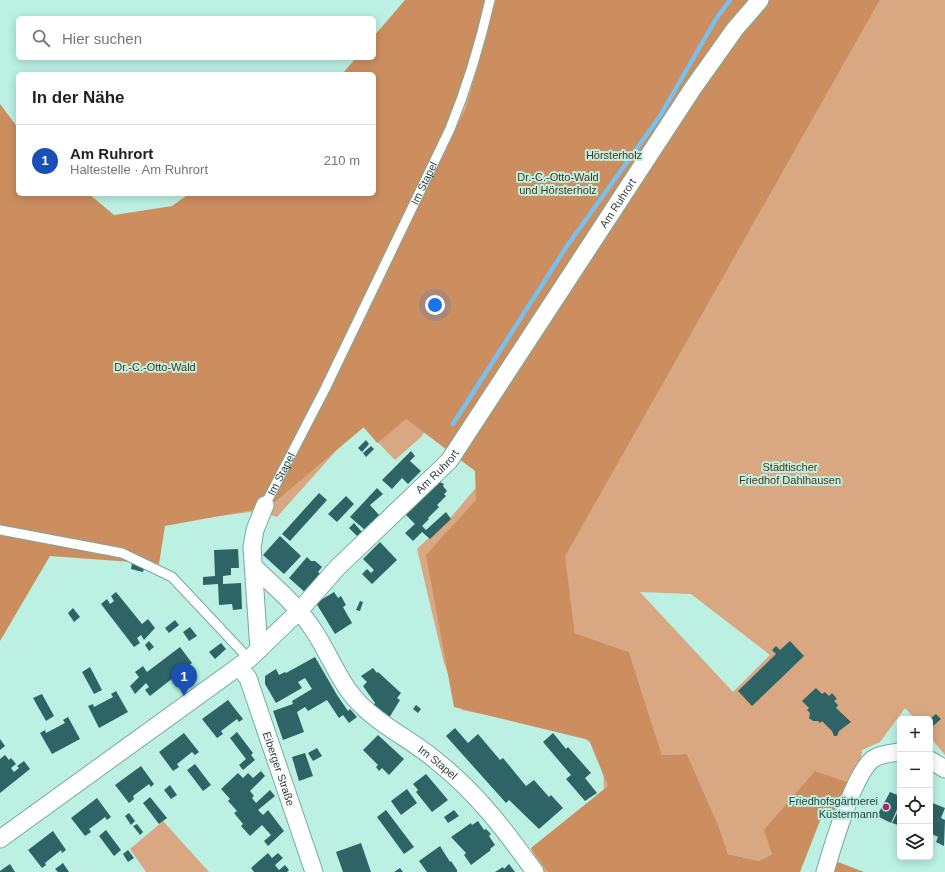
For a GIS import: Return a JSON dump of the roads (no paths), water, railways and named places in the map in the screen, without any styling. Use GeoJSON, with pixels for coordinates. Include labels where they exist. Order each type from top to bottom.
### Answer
{"type":"FeatureCollection","features":[{"type":"Feature","properties":{"kind":"street","name":"Am Ruhrort"},"geometry":{"type":"LineString","coordinates":[[0,839],[249,659],[299,611],[338,568],[449,460],[693,88],[735,29],[760,0]]}},
{"type":"Feature","properties":{"kind":"street","name":"Im Stapel"},"geometry":{"type":"LineString","coordinates":[[265,504],[253,537],[254,567],[299,611],[314,630],[351,694],[376,719],[439,762],[465,786],[492,816],[535,872]]}},
{"type":"Feature","properties":{"kind":"street","name":"Eiberger Straße"},"geometry":{"type":"LineString","coordinates":[[254,567],[248,678],[314,872]]}},
{"type":"Feature","properties":{"kind":"street"},"geometry":{"type":"LineString","coordinates":[[826,872],[835,837],[858,780],[873,759],[897,753]]}},
{"type":"Feature","properties":{"kind":"street"},"geometry":{"type":"LineString","coordinates":[[933,762],[945,769]]}},
{"type":"Feature","properties":{"kind":"lane","name":"Im Stapel"},"geometry":{"type":"LineString","coordinates":[[265,504],[325,389],[450,129],[475,57],[490,0]]}},
{"type":"Feature","properties":{"kind":"lane"},"geometry":{"type":"LineString","coordinates":[[0,530],[122,553],[172,578],[249,659]]}},
{"type":"Feature","properties":{"kind":"waterway"},"geometry":{"type":"LineString","coordinates":[[453,424],[567,246],[660,116],[716,19],[730,0]]}},
{"type":"Feature","properties":{"kind":"place","name":"Am Ruhrort"},"geometry":{"type":"Point","coordinates":[184,696]}},
{"type":"Feature","properties":{"kind":"place","name":"Friedhofsgärtnerei Küstermann"},"geometry":{"type":"Point","coordinates":[886,807]}},
{"type":"Feature","properties":{"kind":"park label","name":"Hörsterholz"},"geometry":{"type":"Point","coordinates":[614,155]}},
{"type":"Feature","properties":{"kind":"park label","name":"Dr.-C.-Otto-Wald und Hörsterholz"},"geometry":{"type":"Point","coordinates":[558,183]}},
{"type":"Feature","properties":{"kind":"park label","name":"Dr.-C.-Otto-Wald"},"geometry":{"type":"Point","coordinates":[155,367]}},
{"type":"Feature","properties":{"kind":"park label","name":"Städtischer Friedhof Dahlhausen"},"geometry":{"type":"Point","coordinates":[790,473]}}]}
